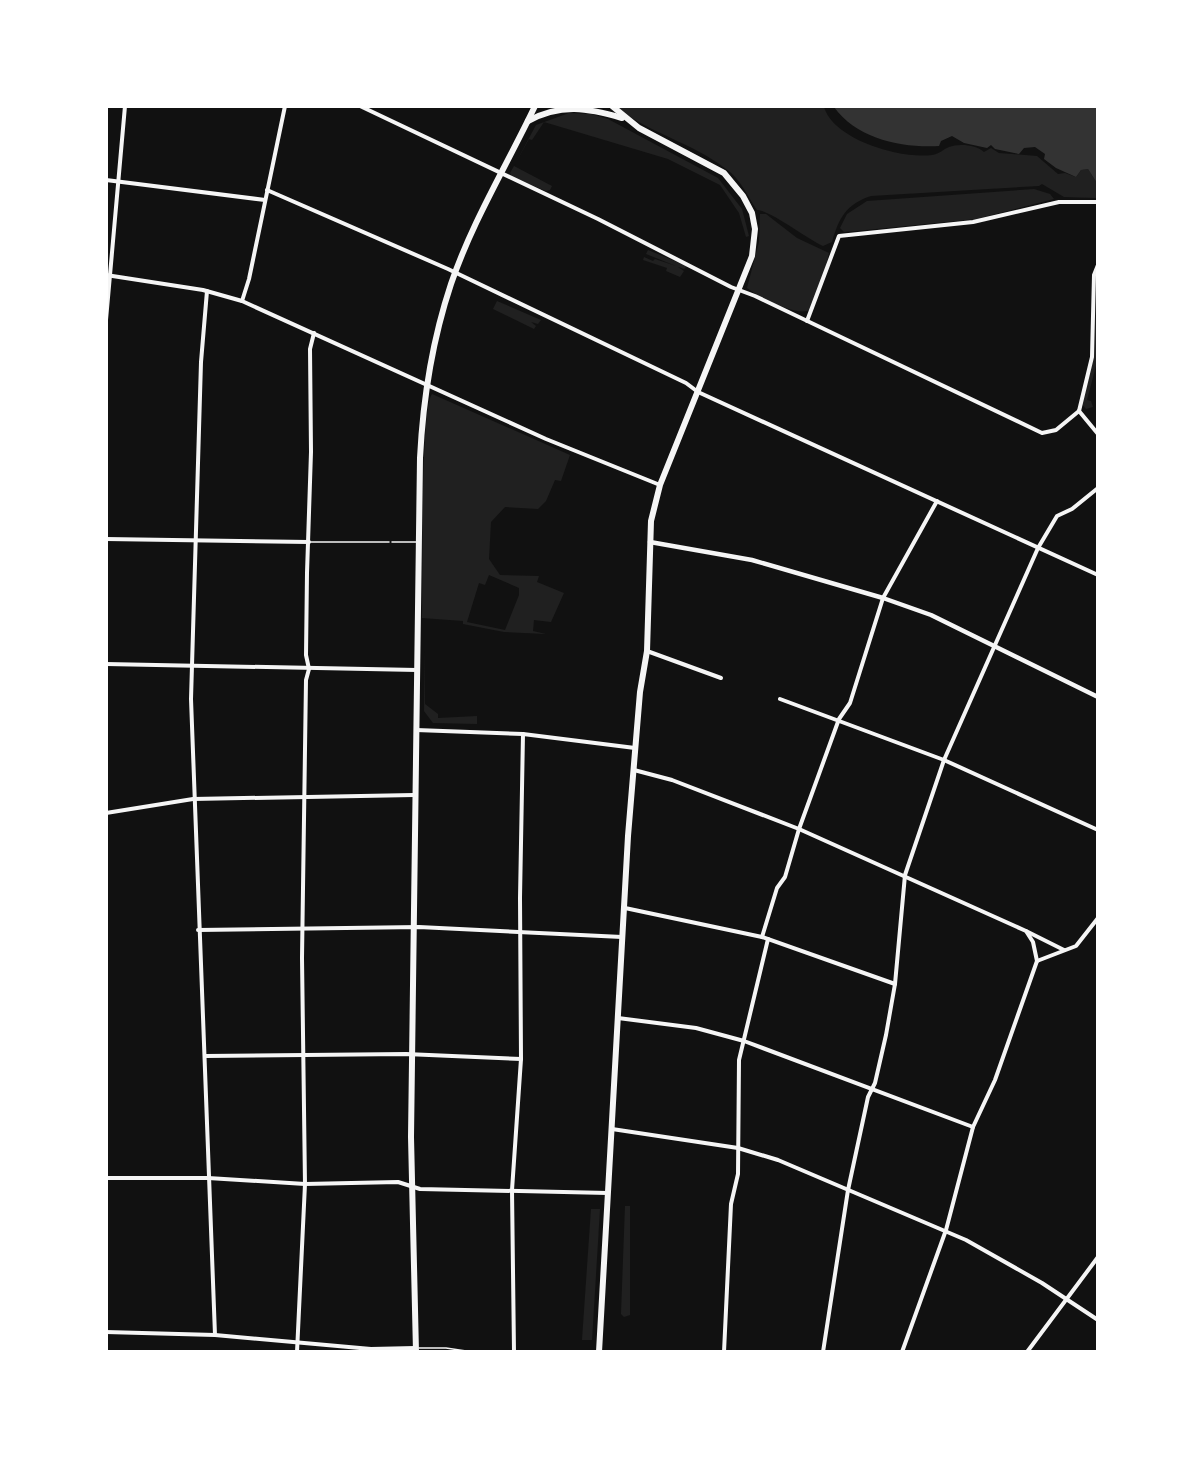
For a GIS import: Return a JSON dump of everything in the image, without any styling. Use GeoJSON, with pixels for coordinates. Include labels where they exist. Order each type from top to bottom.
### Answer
{"type":"FeatureCollection","features":[{"type":"Feature","properties":{"kind":"highway"},"geometry":{"type":"LineString","coordinates":[[415,1350],[412,927],[420,458],[426,386],[438,327],[455,273],[499,174],[534,106]]}},
{"type":"Feature","properties":{"kind":"highway"},"geometry":{"type":"LineString","coordinates":[[612,106],[625,119]]}},
{"type":"Feature","properties":{"kind":"highway"},"geometry":{"type":"LineString","coordinates":[[527,122],[559,110],[580,108],[625,119],[715,167],[733,181],[752,213],[756,236],[752,256],[739,291],[652,510],[647,651],[635,748],[617,1018],[599,1352]]}},
{"type":"Feature","properties":{"kind":"street"},"geometry":{"type":"LineString","coordinates":[[106,320],[125,106]]}},
{"type":"Feature","properties":{"kind":"street"},"geometry":{"type":"LineString","coordinates":[[242,301],[285,106]]}},
{"type":"Feature","properties":{"kind":"street"},"geometry":{"type":"LineString","coordinates":[[360,106],[499,174],[598,219],[739,291],[1042,433],[1056,430],[1078,411],[1092,357],[1094,275],[1098,265]]}},
{"type":"Feature","properties":{"kind":"street"},"geometry":{"type":"LineString","coordinates":[[106,180],[265,200]]}},
{"type":"Feature","properties":{"kind":"street"},"geometry":{"type":"LineString","coordinates":[[267,190],[455,273],[654,368],[698,392],[1098,575]]}},
{"type":"Feature","properties":{"kind":"street"},"geometry":{"type":"LineString","coordinates":[[807,321],[838,236],[973,222],[1059,202],[1098,202]]}},
{"type":"Feature","properties":{"kind":"street"},"geometry":{"type":"LineString","coordinates":[[109,275],[207,291],[242,301],[426,386],[660,485]]}},
{"type":"Feature","properties":{"kind":"street"},"geometry":{"type":"LineString","coordinates":[[207,291],[201,354],[192,666],[198,930],[215,1335]]}},
{"type":"Feature","properties":{"kind":"street"},"geometry":{"type":"LineString","coordinates":[[297,1352],[304,1184],[303,928],[306,680],[309,669],[306,655],[310,349],[314,333]]}},
{"type":"Feature","properties":{"kind":"street"},"geometry":{"type":"LineString","coordinates":[[1078,411],[1098,434]]}},
{"type":"Feature","properties":{"kind":"street"},"geometry":{"type":"LineString","coordinates":[[823,1352],[848,1190],[868,1097],[872,1090],[886,1035],[894,984],[905,875],[944,760],[993,644],[1038,548],[1057,516],[1072,509],[1098,488]]}},
{"type":"Feature","properties":{"kind":"street"},"geometry":{"type":"LineString","coordinates":[[762,937],[777,888],[785,877],[799,829],[839,719],[850,703],[884,598],[938,501]]}},
{"type":"Feature","properties":{"kind":"street"},"geometry":{"type":"LineString","coordinates":[[106,539],[309,542]]}},
{"type":"Feature","properties":{"kind":"street"},"geometry":{"type":"LineString","coordinates":[[650,542],[752,560],[884,598],[931,615],[1098,697]]}},
{"type":"Feature","properties":{"kind":"street"},"geometry":{"type":"LineString","coordinates":[[647,651],[721,678]]}},
{"type":"Feature","properties":{"kind":"street"},"geometry":{"type":"LineString","coordinates":[[106,664],[417,670]]}},
{"type":"Feature","properties":{"kind":"street"},"geometry":{"type":"LineString","coordinates":[[780,699],[839,719],[944,760],[1098,830]]}},
{"type":"Feature","properties":{"kind":"street"},"geometry":{"type":"LineString","coordinates":[[416,730],[523,734],[635,748]]}},
{"type":"Feature","properties":{"kind":"street"},"geometry":{"type":"LineString","coordinates":[[514,1352],[512,1190],[521,1059],[523,734]]}},
{"type":"Feature","properties":{"kind":"street"},"geometry":{"type":"LineString","coordinates":[[634,770],[672,780],[799,829],[905,875],[1064,950]]}},
{"type":"Feature","properties":{"kind":"street"},"geometry":{"type":"LineString","coordinates":[[106,813],[194,799],[414,795]]}},
{"type":"Feature","properties":{"kind":"street"},"geometry":{"type":"LineString","coordinates":[[625,908],[762,937],[894,984]]}},
{"type":"Feature","properties":{"kind":"street"},"geometry":{"type":"LineString","coordinates":[[1037,961],[1080,943],[1098,918]]}},
{"type":"Feature","properties":{"kind":"street"},"geometry":{"type":"LineString","coordinates":[[198,930],[412,927],[512,929],[521,933],[623,937]]}},
{"type":"Feature","properties":{"kind":"street"},"geometry":{"type":"LineString","coordinates":[[902,1352],[945,1230],[973,1127],[995,1080],[1032,981],[1037,961],[1033,942],[1026,931]]}},
{"type":"Feature","properties":{"kind":"street"},"geometry":{"type":"LineString","coordinates":[[724,1352],[731,1204],[738,1174],[739,1060],[768,939]]}},
{"type":"Feature","properties":{"kind":"street"},"geometry":{"type":"LineString","coordinates":[[617,1018],[696,1028],[744,1041],[973,1127]]}},
{"type":"Feature","properties":{"kind":"street"},"geometry":{"type":"LineString","coordinates":[[205,1056],[412,1054],[521,1059]]}},
{"type":"Feature","properties":{"kind":"street"},"geometry":{"type":"LineString","coordinates":[[611,1129],[738,1148],[778,1160],[945,1230],[1012,1265],[1098,1320]]}},
{"type":"Feature","properties":{"kind":"street"},"geometry":{"type":"LineString","coordinates":[[106,1178],[208,1178],[304,1184],[398,1182],[413,1188],[609,1193]]}},
{"type":"Feature","properties":{"kind":"street"},"geometry":{"type":"LineString","coordinates":[[1027,1352],[1098,1257]]}},
{"type":"Feature","properties":{"kind":"street"},"geometry":{"type":"LineString","coordinates":[[106,1332],[215,1335],[371,1349],[415,1350]]}},
{"type":"Feature","properties":{"kind":"lane"},"geometry":{"type":"LineString","coordinates":[[309,542],[419,542]]}},
{"type":"Feature","properties":{"kind":"lane"},"geometry":{"type":"LineString","coordinates":[[415,1350],[446,1347],[472,1352]]}},
{"type":"Feature","properties":{"kind":"shaded area"},"geometry":{"type":"Polygon","coordinates":[[[616,107],[824,107],[830,119],[854,138],[903,154],[932,155],[953,146],[968,145],[984,152],[991,148],[999,153],[1037,156],[1058,174],[1065,173],[1076,177],[1081,170],[1088,169],[1097,183],[1097,198],[1064,197],[1042,184],[871,196],[855,203],[845,213],[832,242],[823,246],[770,214],[757,210],[736,178],[713,160],[642,124],[616,107]]]}},
{"type":"Feature","properties":{"kind":"shaded area"},"geometry":{"type":"Polygon","coordinates":[[[834,107],[1097,107],[1097,183],[1088,169],[1081,170],[1076,177],[1056,168],[1044,159],[1045,154],[1035,147],[1024,148],[1019,154],[995,149],[991,145],[987,148],[964,143],[952,136],[941,141],[939,146],[910,145],[881,139],[855,127],[834,107]]]}},
{"type":"Feature","properties":{"kind":"shaded area"},"geometry":{"type":"Polygon","coordinates":[[[569,113],[591,114],[608,119],[718,178],[742,209],[749,236],[746,237],[739,213],[720,185],[668,159],[544,122],[569,113]]]}},
{"type":"Feature","properties":{"kind":"shaded area"},"geometry":{"type":"Polygon","coordinates":[[[544,122],[532,140],[529,139],[514,166],[536,125],[544,122]]]}},
{"type":"Feature","properties":{"kind":"shaded area"},"geometry":{"type":"Polygon","coordinates":[[[514,166],[552,186],[550,190],[546,191],[512,177],[510,173],[514,166]]]}},
{"type":"Feature","properties":{"kind":"shaded area"},"geometry":{"type":"Polygon","coordinates":[[[1034,189],[1050,194],[1054,199],[976,219],[844,232],[840,228],[847,214],[867,201],[1034,189]]]}},
{"type":"Feature","properties":{"kind":"shaded area"},"geometry":{"type":"Polygon","coordinates":[[[760,214],[766,214],[797,238],[829,253],[823,279],[810,310],[796,311],[787,308],[768,301],[747,288],[759,242],[760,214]]]}},
{"type":"Feature","properties":{"kind":"shaded area"},"geometry":{"type":"Polygon","coordinates":[[[648,250],[687,266],[684,269],[678,267],[684,271],[680,277],[666,271],[667,268],[643,260],[644,257],[653,261],[655,259],[676,266],[646,254],[648,250]]]}},
{"type":"Feature","properties":{"kind":"shaded area"},"geometry":{"type":"Polygon","coordinates":[[[1097,271],[1097,362],[1087,400],[1091,401],[1093,407],[1086,409],[1082,404],[1094,357],[1097,271]]]}},
{"type":"Feature","properties":{"kind":"shaded area"},"geometry":{"type":"Polygon","coordinates":[[[497,301],[541,320],[538,324],[531,322],[536,326],[534,329],[493,309],[497,301]]]}},
{"type":"Feature","properties":{"kind":"shaded area"},"geometry":{"type":"Polygon","coordinates":[[[432,394],[570,455],[561,481],[555,480],[546,501],[538,509],[505,507],[491,522],[489,559],[500,575],[539,576],[537,582],[564,593],[551,622],[534,620],[533,631],[546,634],[504,632],[463,624],[463,621],[422,618],[424,463],[428,406],[432,394]],[[489,575],[485,585],[479,583],[467,622],[505,630],[519,595],[519,588],[489,575]]]}},
{"type":"Feature","properties":{"kind":"shaded area"},"geometry":{"type":"Polygon","coordinates":[[[425,651],[425,704],[438,714],[438,718],[477,716],[477,724],[433,723],[424,711],[425,651]]]}},
{"type":"Feature","properties":{"kind":"shaded area"},"geometry":{"type":"Polygon","coordinates":[[[625,1206],[630,1206],[630,1315],[624,1317],[621,1314],[625,1206]]]}},
{"type":"Feature","properties":{"kind":"shaded area"},"geometry":{"type":"Polygon","coordinates":[[[591,1209],[600,1209],[592,1340],[582,1340],[591,1209]]]}}]}
